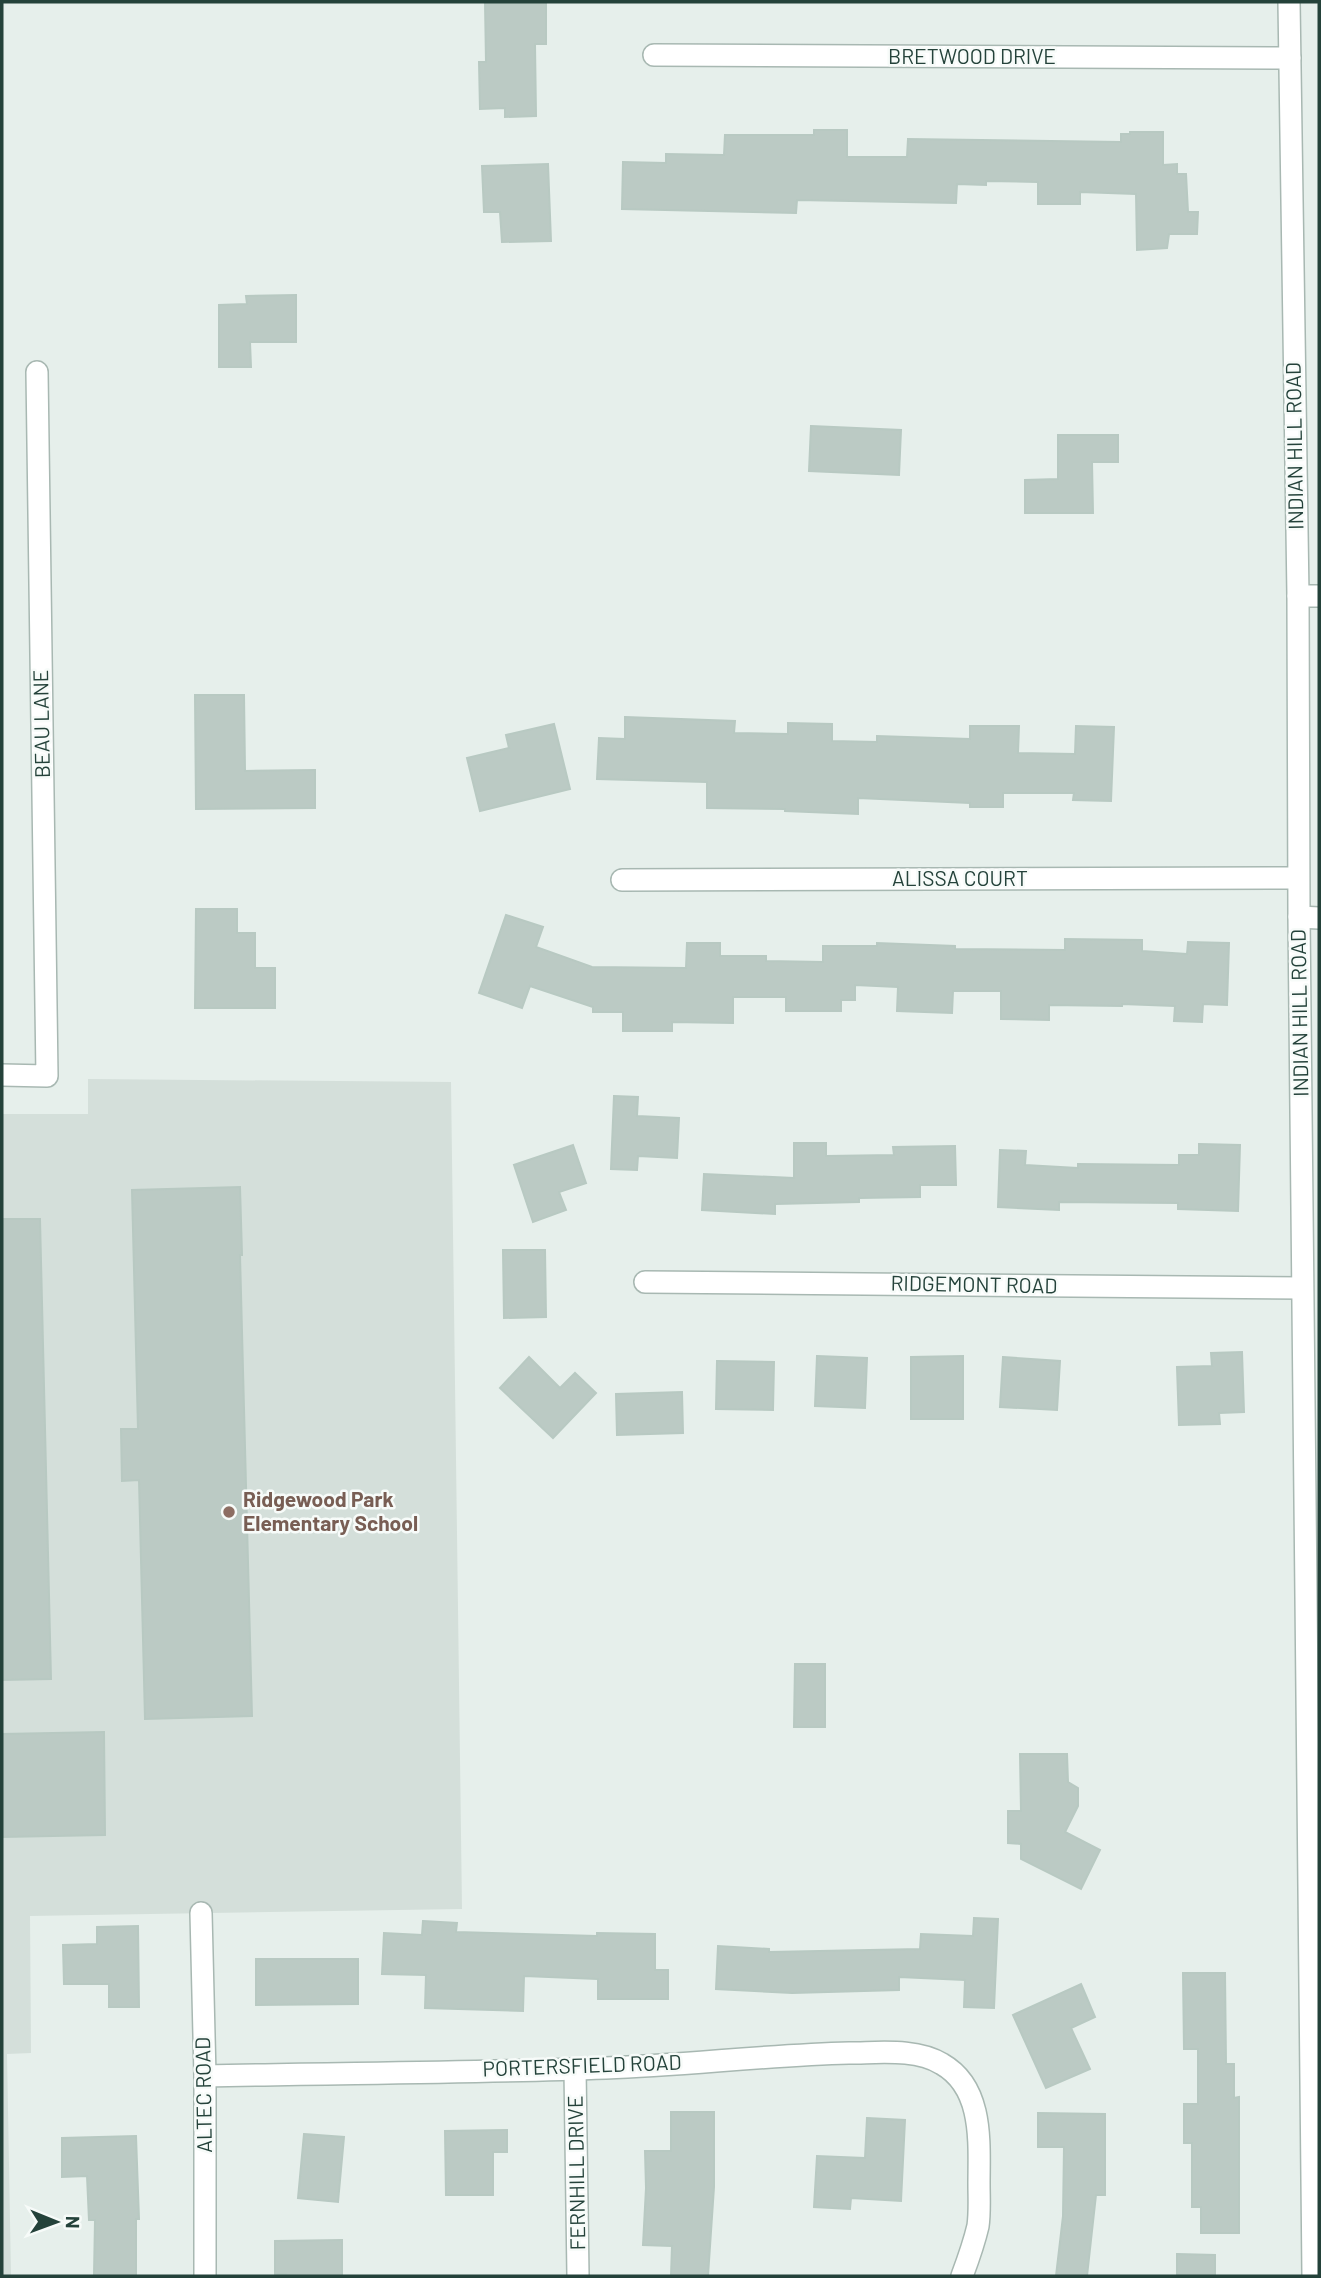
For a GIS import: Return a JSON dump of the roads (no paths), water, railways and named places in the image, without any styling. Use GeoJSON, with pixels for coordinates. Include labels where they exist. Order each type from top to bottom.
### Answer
{"type":"FeatureCollection","features":[{"type":"Feature","properties":{"kind":"street","name":"INDIAN HILL ROAD"},"geometry":{"type":"LineString","coordinates":[[1289,2],[1309,596],[1298,878],[1309,918],[1311,1245],[1302,1288],[1313,1571],[1316,2223],[1313,2276]]}},
{"type":"Feature","properties":{"kind":"street","name":"BRETWOOD DRIVE"},"geometry":{"type":"LineString","coordinates":[[654,55],[1290,58]]}},
{"type":"Feature","properties":{"kind":"street","name":"BEAU LANE"},"geometry":{"type":"LineString","coordinates":[[2,1076],[47,1076],[37,372]]}},
{"type":"Feature","properties":{"kind":"street","name":"ALISSA COURT"},"geometry":{"type":"LineString","coordinates":[[622,880],[1298,878]]}},
{"type":"Feature","properties":{"kind":"street","name":"RIDGEMONT ROAD"},"geometry":{"type":"LineString","coordinates":[[645,1282],[1302,1288]]}},
{"type":"Feature","properties":{"kind":"street","name":"ALTEC ROAD"},"geometry":{"type":"LineString","coordinates":[[201,1913],[205,2076],[205,2276]]}},
{"type":"Feature","properties":{"kind":"street","name":"PORTERSFIELD ROAD"},"geometry":{"type":"LineString","coordinates":[[205,2076],[575,2069],[803,2054],[894,2053],[931,2059],[942,2063],[966,2088],[973,2101],[977,2119],[978,2222],[962,2276]]}},
{"type":"Feature","properties":{"kind":"street","name":"FERNHILL DRIVE"},"geometry":{"type":"LineString","coordinates":[[575,2069],[578,2276]]}},
{"type":"Feature","properties":{"kind":"place","name":"Ridgewood Park Elementary School"},"geometry":{"type":"Point","coordinates":[229,1512]}}]}
